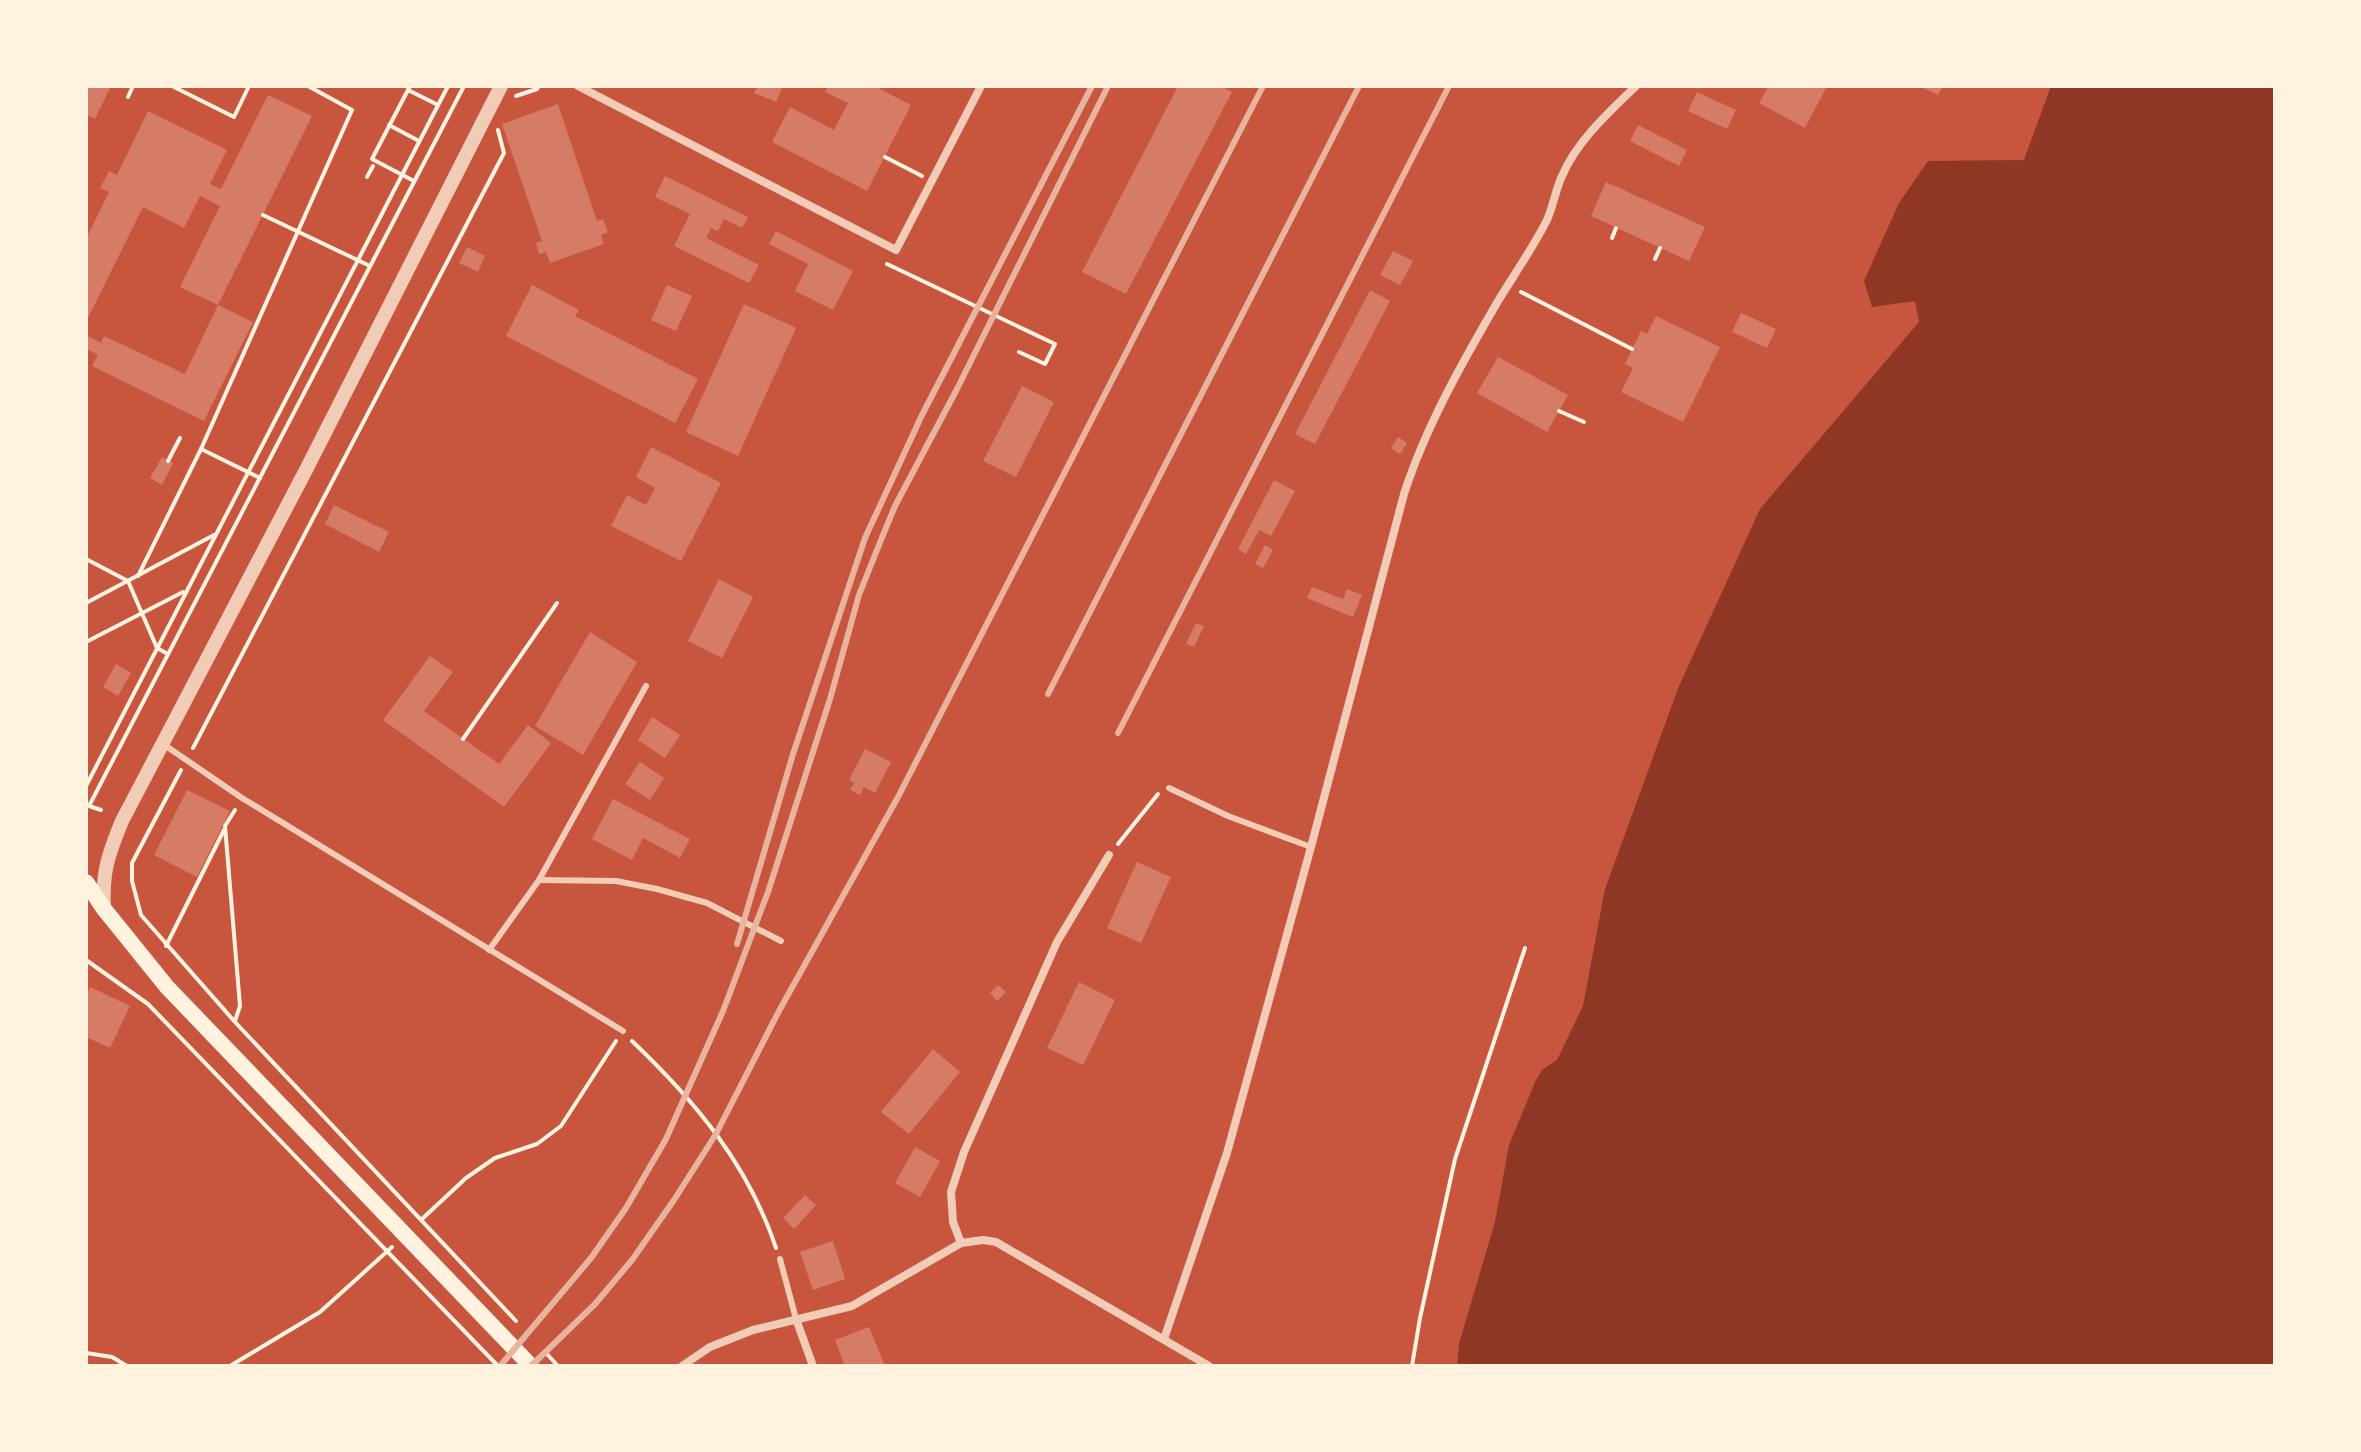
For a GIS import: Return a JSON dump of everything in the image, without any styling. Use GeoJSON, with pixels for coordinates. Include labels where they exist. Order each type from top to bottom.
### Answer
{"type":"FeatureCollection","features":[{"type":"Feature","properties":{"kind":"main road"},"geometry":{"type":"LineString","coordinates":[[86,882],[167,987],[531,1366]]}},
{"type":"Feature","properties":{"kind":"street"},"geometry":{"type":"LineString","coordinates":[[104,909],[103,885],[108,855],[122,821],[307,468],[501,86]]}},
{"type":"Feature","properties":{"kind":"street"},"geometry":{"type":"LineString","coordinates":[[578,86],[896,250],[981,86]]}},
{"type":"Feature","properties":{"kind":"street"},"geometry":{"type":"LineString","coordinates":[[1164,1339],[1227,1153],[1414,463],[1447,394],[1547,220],[1562,175],[1582,144],[1636,86]]}},
{"type":"Feature","properties":{"kind":"street"},"geometry":{"type":"LineString","coordinates":[[961,1243],[953,1222],[951,1192],[964,1152],[1057,942],[1109,855]]}},
{"type":"Feature","properties":{"kind":"street"},"geometry":{"type":"LineString","coordinates":[[682,1366],[710,1347],[753,1330],[852,1306],[961,1243],[983,1240],[996,1242],[1209,1366]]}},
{"type":"Feature","properties":{"kind":"street"},"geometry":{"type":"LineString","coordinates":[[796,1319],[813,1366]]}},
{"type":"Feature","properties":{"kind":"lane"},"geometry":{"type":"LineString","coordinates":[[489,950],[539,880],[646,686]]}},
{"type":"Feature","properties":{"kind":"lane"},"geometry":{"type":"LineString","coordinates":[[163,744],[242,798],[623,1031]]}},
{"type":"Feature","properties":{"kind":"lane"},"geometry":{"type":"LineString","coordinates":[[1169,788],[1228,816],[1311,847]]}},
{"type":"Feature","properties":{"kind":"lane"},"geometry":{"type":"LineString","coordinates":[[539,880],[594,879],[657,889],[707,903],[781,941]]}},
{"type":"Feature","properties":{"kind":"lane"},"geometry":{"type":"LineString","coordinates":[[780,1259],[796,1319]]}},
{"type":"Feature","properties":{"kind":"path"},"geometry":{"type":"LineString","coordinates":[[128,97],[133,86]]}},
{"type":"Feature","properties":{"kind":"path"},"geometry":{"type":"LineString","coordinates":[[172,86],[234,117],[249,86]]}},
{"type":"Feature","properties":{"kind":"path"},"geometry":{"type":"LineString","coordinates":[[138,576],[201,449],[352,110],[308,86]]}},
{"type":"Feature","properties":{"kind":"path"},"geometry":{"type":"LineString","coordinates":[[86,786],[448,86]]}},
{"type":"Feature","properties":{"kind":"path"},"geometry":{"type":"LineString","coordinates":[[101,810],[88,806],[464,86]]}},
{"type":"Feature","properties":{"kind":"path"},"geometry":{"type":"LineString","coordinates":[[513,97],[539,86]]}},
{"type":"Feature","properties":{"kind":"path"},"geometry":{"type":"LineString","coordinates":[[414,181],[372,159],[409,88],[438,105]]}},
{"type":"Feature","properties":{"kind":"path"},"geometry":{"type":"LineString","coordinates":[[389,125],[419,141]]}},
{"type":"Feature","properties":{"kind":"path"},"geometry":{"type":"LineString","coordinates":[[497,126],[504,153],[132,863],[132,881],[141,915],[166,946],[516,1320]]}},
{"type":"Feature","properties":{"kind":"path"},"geometry":{"type":"LineString","coordinates":[[885,157],[931,181]]}},
{"type":"Feature","properties":{"kind":"path"},"geometry":{"type":"LineString","coordinates":[[367,177],[373,166]]}},
{"type":"Feature","properties":{"kind":"path"},"geometry":{"type":"LineString","coordinates":[[263,215],[370,266]]}},
{"type":"Feature","properties":{"kind":"path"},"geometry":{"type":"LineString","coordinates":[[1612,238],[1616,228]]}},
{"type":"Feature","properties":{"kind":"path"},"geometry":{"type":"LineString","coordinates":[[1655,259],[1660,248]]}},
{"type":"Feature","properties":{"kind":"path"},"geometry":{"type":"LineString","coordinates":[[879,260],[1055,344],[1045,364],[1019,352]]}},
{"type":"Feature","properties":{"kind":"path"},"geometry":{"type":"LineString","coordinates":[[1508,285],[1632,349]]}},
{"type":"Feature","properties":{"kind":"path"},"geometry":{"type":"LineString","coordinates":[[1559,411],[1584,422]]}},
{"type":"Feature","properties":{"kind":"path"},"geometry":{"type":"LineString","coordinates":[[168,461],[180,438]]}},
{"type":"Feature","properties":{"kind":"path"},"geometry":{"type":"LineString","coordinates":[[201,449],[260,478]]}},
{"type":"Feature","properties":{"kind":"path"},"geometry":{"type":"LineString","coordinates":[[86,603],[216,534]]}},
{"type":"Feature","properties":{"kind":"path"},"geometry":{"type":"LineString","coordinates":[[86,559],[128,581],[157,648],[168,654]]}},
{"type":"Feature","properties":{"kind":"path"},"geometry":{"type":"LineString","coordinates":[[86,642],[186,590]]}},
{"type":"Feature","properties":{"kind":"path"},"geometry":{"type":"LineString","coordinates":[[463,739],[557,603]]}},
{"type":"Feature","properties":{"kind":"path"},"geometry":{"type":"LineString","coordinates":[[1109,855],[1160,791],[1169,788]]}},
{"type":"Feature","properties":{"kind":"path"},"geometry":{"type":"LineString","coordinates":[[166,946],[242,798]]}},
{"type":"Feature","properties":{"kind":"path"},"geometry":{"type":"LineString","coordinates":[[225,826],[240,1006],[235,1022]]}},
{"type":"Feature","properties":{"kind":"path"},"geometry":{"type":"LineString","coordinates":[[1412,1366],[1455,1159],[1525,948]]}},
{"type":"Feature","properties":{"kind":"path"},"geometry":{"type":"LineString","coordinates":[[86,960],[148,1004],[498,1366]]}},
{"type":"Feature","properties":{"kind":"path"},"geometry":{"type":"LineString","coordinates":[[421,1219],[466,1178],[495,1158],[537,1144],[561,1126],[623,1031],[666,1073],[728,1149],[766,1217],[780,1259]]}},
{"type":"Feature","properties":{"kind":"path"},"geometry":{"type":"LineString","coordinates":[[230,1366],[320,1312],[399,1240]]}},
{"type":"Feature","properties":{"kind":"path"},"geometry":{"type":"LineString","coordinates":[[537,1343],[558,1366]]}},
{"type":"Feature","properties":{"kind":"path"},"geometry":{"type":"LineString","coordinates":[[86,1353],[112,1357],[127,1366]]}},
{"type":"Feature","properties":{"kind":"shaded area"},"geometry":{"type":"Polygon","coordinates":[[[2051,86],[2275,86],[2275,1366],[1457,1366],[1459,1344],[1495,1222],[1509,1145],[1536,1080],[1543,1069],[1557,1060],[1583,1006],[1605,889],[1679,686],[1760,509],[1919,322],[1915,301],[1872,307],[1864,281],[1899,203],[1928,161],[2024,160],[2051,86]]]}},
{"type":"Feature","properties":{"kind":"building"},"geometry":{"type":"Polygon","coordinates":[[[87,86],[110,88],[95,119],[86,114],[87,86]]]}},
{"type":"Feature","properties":{"kind":"building"},"geometry":{"type":"Polygon","coordinates":[[[758,86],[783,86],[776,102],[754,93],[758,86]]]}},
{"type":"Feature","properties":{"kind":"building"},"geometry":{"type":"Polygon","coordinates":[[[828,86],[874,86],[911,105],[867,191],[772,142],[790,107],[834,130],[848,103],[825,92],[828,86]]]}},
{"type":"Feature","properties":{"kind":"building"},"geometry":{"type":"Polygon","coordinates":[[[1178,86],[1221,86],[1232,92],[1126,294],[1082,272],[1178,86]]]}},
{"type":"Feature","properties":{"kind":"building"},"geometry":{"type":"Polygon","coordinates":[[[1769,86],[1827,86],[1805,128],[1759,103],[1769,86]]]}},
{"type":"Feature","properties":{"kind":"building"},"geometry":{"type":"Polygon","coordinates":[[[1919,86],[1943,86],[1938,95],[1919,86]]]}},
{"type":"Feature","properties":{"kind":"building"},"geometry":{"type":"Polygon","coordinates":[[[1697,92],[1736,110],[1727,129],[1688,111],[1697,92]]]}},
{"type":"Feature","properties":{"kind":"building"},"geometry":{"type":"Polygon","coordinates":[[[268,95],[312,116],[218,305],[180,287],[220,206],[200,196],[184,228],[143,207],[86,322],[86,239],[109,192],[100,188],[109,171],[117,175],[148,111],[227,150],[210,184],[221,189],[268,95]]]}},
{"type":"Feature","properties":{"kind":"building"},"geometry":{"type":"Polygon","coordinates":[[[558,104],[597,221],[603,219],[608,232],[601,235],[604,244],[550,263],[546,252],[539,254],[536,243],[542,241],[502,124],[558,104]]]}},
{"type":"Feature","properties":{"kind":"building"},"geometry":{"type":"Polygon","coordinates":[[[1638,125],[1687,150],[1679,166],[1630,141],[1638,125]]]}},
{"type":"Feature","properties":{"kind":"building"},"geometry":{"type":"Polygon","coordinates":[[[665,176],[748,217],[742,228],[724,219],[718,231],[711,228],[706,238],[759,265],[749,283],[674,246],[690,214],[655,197],[665,176]]]}},
{"type":"Feature","properties":{"kind":"building"},"geometry":{"type":"Polygon","coordinates":[[[1606,182],[1705,227],[1689,261],[1591,216],[1606,182]]]}},
{"type":"Feature","properties":{"kind":"building"},"geometry":{"type":"Polygon","coordinates":[[[776,231],[853,271],[833,310],[795,291],[808,264],[769,244],[776,231]]]}},
{"type":"Feature","properties":{"kind":"building"},"geometry":{"type":"Polygon","coordinates":[[[467,247],[485,256],[478,272],[459,263],[467,247]]]}},
{"type":"Feature","properties":{"kind":"building"},"geometry":{"type":"Polygon","coordinates":[[[1393,251],[1413,261],[1400,285],[1380,275],[1393,251]]]}},
{"type":"Feature","properties":{"kind":"building"},"geometry":{"type":"Polygon","coordinates":[[[532,285],[579,310],[575,316],[698,379],[675,423],[506,336],[532,285]]]}},
{"type":"Feature","properties":{"kind":"building"},"geometry":{"type":"Polygon","coordinates":[[[667,285],[692,296],[676,331],[651,320],[667,285]]]}},
{"type":"Feature","properties":{"kind":"building"},"geometry":{"type":"Polygon","coordinates":[[[1370,290],[1390,301],[1315,444],[1295,434],[1370,290]]]}},
{"type":"Feature","properties":{"kind":"building"},"geometry":{"type":"Polygon","coordinates":[[[744,304],[796,328],[738,456],[686,432],[744,304]]]}},
{"type":"Feature","properties":{"kind":"building"},"geometry":{"type":"Polygon","coordinates":[[[218,305],[253,322],[204,421],[92,366],[98,355],[86,349],[86,335],[101,343],[104,336],[185,374],[218,305]]]}},
{"type":"Feature","properties":{"kind":"building"},"geometry":{"type":"Polygon","coordinates":[[[1741,313],[1776,329],[1767,348],[1732,332],[1741,313]]]}},
{"type":"Feature","properties":{"kind":"building"},"geometry":{"type":"Polygon","coordinates":[[[1656,316],[1720,347],[1683,422],[1621,392],[1633,368],[1625,364],[1641,331],[1647,334],[1656,316]]]}},
{"type":"Feature","properties":{"kind":"building"},"geometry":{"type":"Polygon","coordinates":[[[1498,357],[1568,395],[1547,432],[1477,393],[1498,357]]]}},
{"type":"Feature","properties":{"kind":"building"},"geometry":{"type":"Polygon","coordinates":[[[1022,386],[1054,402],[1016,477],[983,461],[1022,386]]]}},
{"type":"Feature","properties":{"kind":"building"},"geometry":{"type":"Polygon","coordinates":[[[1398,437],[1407,443],[1400,454],[1391,448],[1398,437]]]}},
{"type":"Feature","properties":{"kind":"building"},"geometry":{"type":"Polygon","coordinates":[[[651,447],[721,483],[681,561],[611,526],[627,495],[646,505],[655,488],[636,477],[651,447]]]}},
{"type":"Feature","properties":{"kind":"building"},"geometry":{"type":"Polygon","coordinates":[[[162,457],[173,463],[162,485],[150,478],[162,457]]]}},
{"type":"Feature","properties":{"kind":"building"},"geometry":{"type":"Polygon","coordinates":[[[1274,480],[1295,491],[1271,536],[1259,530],[1246,554],[1238,549],[1274,480]]]}},
{"type":"Feature","properties":{"kind":"building"},"geometry":{"type":"Polygon","coordinates":[[[334,505],[389,532],[379,552],[325,524],[334,505]]]}},
{"type":"Feature","properties":{"kind":"building"},"geometry":{"type":"Polygon","coordinates":[[[1265,545],[1273,550],[1263,568],[1255,564],[1265,545]]]}},
{"type":"Feature","properties":{"kind":"building"},"geometry":{"type":"Polygon","coordinates":[[[719,579],[753,597],[722,658],[688,641],[719,579]]]}},
{"type":"Feature","properties":{"kind":"building"},"geometry":{"type":"Polygon","coordinates":[[[1312,587],[1343,599],[1347,589],[1362,595],[1353,617],[1307,598],[1312,587]]]}},
{"type":"Feature","properties":{"kind":"building"},"geometry":{"type":"Polygon","coordinates":[[[1196,623],[1204,626],[1194,647],[1186,644],[1196,623]]]}},
{"type":"Feature","properties":{"kind":"building"},"geometry":{"type":"Polygon","coordinates":[[[590,632],[637,662],[583,755],[535,726],[590,632]]]}},
{"type":"Feature","properties":{"kind":"building"},"geometry":{"type":"Polygon","coordinates":[[[430,656],[453,672],[424,711],[499,764],[528,725],[551,743],[504,807],[383,720],[430,656]]]}},
{"type":"Feature","properties":{"kind":"building"},"geometry":{"type":"Polygon","coordinates":[[[116,664],[131,673],[118,696],[103,687],[116,664]]]}},
{"type":"Feature","properties":{"kind":"building"},"geometry":{"type":"Polygon","coordinates":[[[652,717],[680,735],[665,758],[638,740],[652,717]]]}},
{"type":"Feature","properties":{"kind":"building"},"geometry":{"type":"Polygon","coordinates":[[[865,749],[891,762],[875,793],[864,787],[860,795],[850,790],[854,783],[849,780],[865,749]]]}},
{"type":"Feature","properties":{"kind":"building"},"geometry":{"type":"Polygon","coordinates":[[[640,762],[664,778],[650,800],[625,784],[640,762]]]}},
{"type":"Feature","properties":{"kind":"building"},"geometry":{"type":"Polygon","coordinates":[[[187,790],[230,811],[197,877],[154,855],[187,790]]]}},
{"type":"Feature","properties":{"kind":"building"},"geometry":{"type":"Polygon","coordinates":[[[613,799],[690,839],[680,858],[643,838],[632,860],[592,839],[613,799]]]}},
{"type":"Feature","properties":{"kind":"building"},"geometry":{"type":"Polygon","coordinates":[[[1137,862],[1171,877],[1141,943],[1107,928],[1137,862]]]}},
{"type":"Feature","properties":{"kind":"building"},"geometry":{"type":"Polygon","coordinates":[[[1079,982],[1115,1000],[1083,1065],[1047,1048],[1079,982]]]}},
{"type":"Feature","properties":{"kind":"building"},"geometry":{"type":"Polygon","coordinates":[[[998,985],[1006,992],[997,1001],[990,993],[998,985]]]}},
{"type":"Feature","properties":{"kind":"building"},"geometry":{"type":"Polygon","coordinates":[[[90,987],[130,1006],[110,1048],[86,1037],[86,996],[90,987]]]}},
{"type":"Feature","properties":{"kind":"building"},"geometry":{"type":"Polygon","coordinates":[[[933,1049],[960,1072],[909,1134],[881,1112],[933,1049]]]}},
{"type":"Feature","properties":{"kind":"building"},"geometry":{"type":"Polygon","coordinates":[[[915,1147],[940,1161],[920,1197],[895,1183],[915,1147]]]}},
{"type":"Feature","properties":{"kind":"building"},"geometry":{"type":"Polygon","coordinates":[[[805,1195],[816,1205],[794,1229],[783,1218],[805,1195]]]}},
{"type":"Feature","properties":{"kind":"building"},"geometry":{"type":"Polygon","coordinates":[[[833,1241],[845,1279],[813,1290],[800,1252],[833,1241]]]}},
{"type":"Feature","properties":{"kind":"building"},"geometry":{"type":"Polygon","coordinates":[[[869,1327],[885,1366],[845,1366],[835,1340],[869,1327]]]}},
{"type":"Feature","properties":{"kind":"railway"},"geometry":{"type":"LineString","coordinates":[[737,944],[793,754],[865,538],[922,415],[1092,86]]}},
{"type":"Feature","properties":{"kind":"railway"},"geometry":{"type":"LineString","coordinates":[[500,1366],[591,1258],[626,1208],[666,1139],[723,1011],[768,892],[830,699],[859,595],[895,506],[1108,86]]}},
{"type":"Feature","properties":{"kind":"railway"},"geometry":{"type":"LineString","coordinates":[[531,1366],[595,1304],[632,1260],[716,1134],[779,1011],[898,797],[1263,86]]}},
{"type":"Feature","properties":{"kind":"railway"},"geometry":{"type":"LineString","coordinates":[[1048,694],[1359,86]]}},
{"type":"Feature","properties":{"kind":"railway"},"geometry":{"type":"LineString","coordinates":[[1118,733],[1449,86]]}}]}
